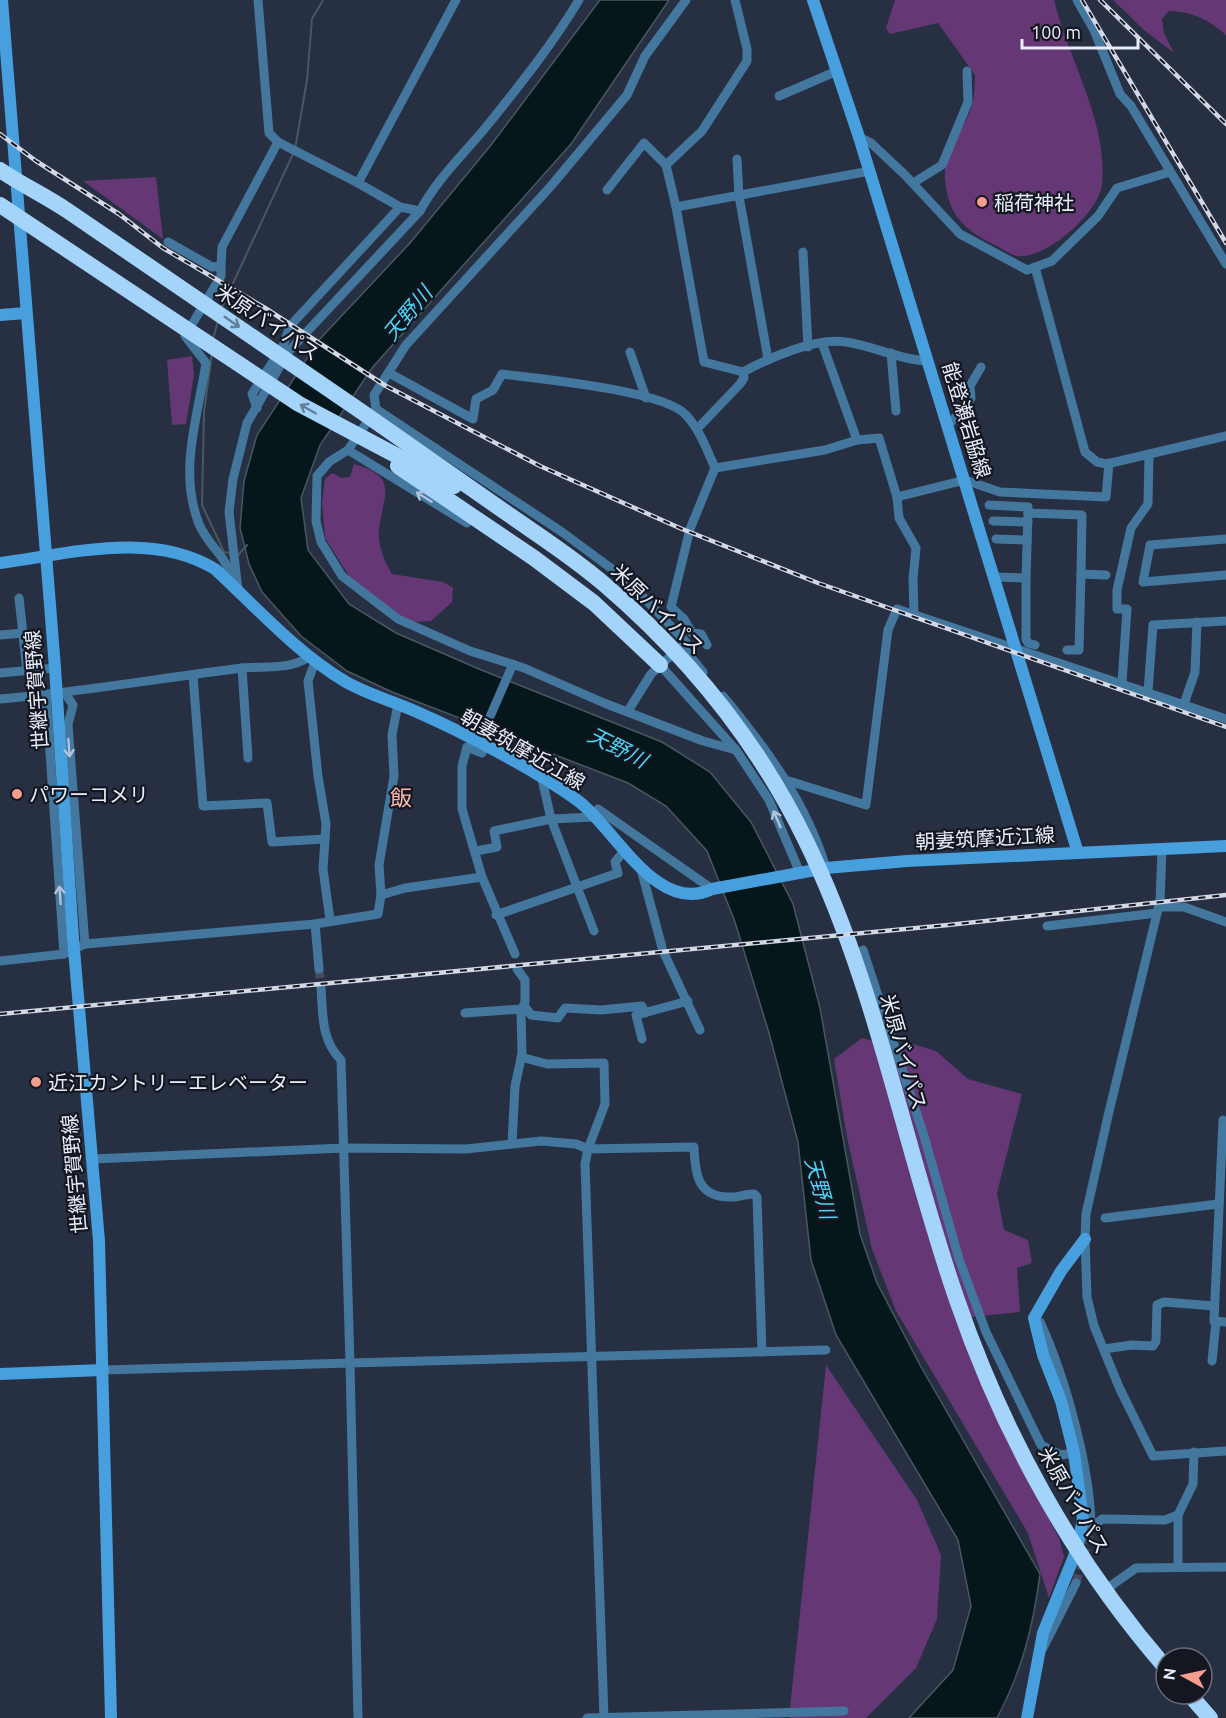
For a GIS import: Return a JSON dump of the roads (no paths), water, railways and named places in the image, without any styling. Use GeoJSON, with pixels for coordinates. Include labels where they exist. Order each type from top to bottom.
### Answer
{"type":"FeatureCollection","features":[{"type":"Feature","properties":{"kind":"highway","name":"米原バイパス"},"geometry":{"type":"LineString","coordinates":[[0,170],[63,207],[436,461],[603,583],[655,632],[725,710],[757,754],[805,840],[844,932],[873,1018],[957,1301],[998,1402],[1035,1482],[1107,1594],[1154,1653]]}},
{"type":"Feature","properties":{"kind":"highway","name":"米原バイパス"},"geometry":{"type":"LineString","coordinates":[[0,205],[298,404],[508,514]]}},
{"type":"Feature","properties":{"kind":"highway"},"geometry":{"type":"LineString","coordinates":[[340,428],[534,558],[594,603],[626,633],[657,668]]}},
{"type":"Feature","properties":{"kind":"highway"},"geometry":{"type":"LineString","coordinates":[[436,461],[513,506],[555,535],[606,574],[656,619],[686,640]]}},
{"type":"Feature","properties":{"kind":"highway"},"geometry":{"type":"LineString","coordinates":[[1200,1706],[1210,1718]]}},
{"type":"Feature","properties":{"kind":"main road","name":"世継宇賀野線"},"geometry":{"type":"LineString","coordinates":[[2,0],[56,694],[79,941],[99,1241],[111,1718]]}},
{"type":"Feature","properties":{"kind":"main road","name":"能登瀬岩脇線"},"geometry":{"type":"LineString","coordinates":[[813,0],[870,171],[1078,853]]}},
{"type":"Feature","properties":{"kind":"main road"},"geometry":{"type":"LineString","coordinates":[[0,315],[26,313]]}},
{"type":"Feature","properties":{"kind":"main road","name":"朝妻筑摩近江線"},"geometry":{"type":"LineString","coordinates":[[0,563],[116,548],[171,550],[206,563],[312,660],[370,694],[484,741],[579,802],[641,869],[656,882],[671,888],[703,894],[716,888],[826,868],[907,861],[1226,846]]}},
{"type":"Feature","properties":{"kind":"main road"},"geometry":{"type":"LineString","coordinates":[[1027,1718],[1042,1633],[1077,1549],[1083,1519],[1074,1453],[1061,1401],[1043,1355],[1034,1318],[1061,1271],[1084,1239]]}},
{"type":"Feature","properties":{"kind":"main road"},"geometry":{"type":"LineString","coordinates":[[0,1374],[103,1370]]}},
{"type":"Feature","properties":{"kind":"street"},"geometry":{"type":"LineString","coordinates":[[258,0],[269,133],[278,142],[400,207],[420,211]]}},
{"type":"Feature","properties":{"kind":"street"},"geometry":{"type":"LineString","coordinates":[[358,183],[456,0]]}},
{"type":"Feature","properties":{"kind":"street"},"geometry":{"type":"LineString","coordinates":[[238,590],[229,512],[233,479],[247,423],[288,352],[319,316],[420,211],[430,192],[485,128],[552,42],[579,0]]}},
{"type":"Feature","properties":{"kind":"street"},"geometry":{"type":"LineString","coordinates":[[686,0],[645,56],[627,94],[551,186],[406,345],[374,395],[376,409],[348,450],[321,470],[315,489],[316,521],[321,542],[342,576],[398,619],[511,668],[703,741],[736,750]]}},
{"type":"Feature","properties":{"kind":"street"},"geometry":{"type":"LineString","coordinates":[[666,165],[702,131],[747,61],[747,49],[735,0]]}},
{"type":"Feature","properties":{"kind":"street"},"geometry":{"type":"LineString","coordinates":[[1077,0],[1094,30],[1120,94],[1131,106],[1226,264]]}},
{"type":"Feature","properties":{"kind":"street"},"geometry":{"type":"LineString","coordinates":[[913,183],[942,165],[968,102],[967,70]]}},
{"type":"Feature","properties":{"kind":"street"},"geometry":{"type":"LineString","coordinates":[[778,96],[837,71]]}},
{"type":"Feature","properties":{"kind":"street"},"geometry":{"type":"LineString","coordinates":[[859,136],[871,143],[970,241],[1005,257],[1023,269],[1052,261],[1098,216],[1117,188],[1170,172]]}},
{"type":"Feature","properties":{"kind":"street"},"geometry":{"type":"LineString","coordinates":[[185,336],[221,276],[222,247],[278,142]]}},
{"type":"Feature","properties":{"kind":"street"},"geometry":{"type":"LineString","coordinates":[[607,190],[644,143],[666,165],[676,207],[704,362],[743,372],[768,359],[822,343],[844,341],[928,361]]}},
{"type":"Feature","properties":{"kind":"street"},"geometry":{"type":"LineString","coordinates":[[737,159],[739,196],[768,359]]}},
{"type":"Feature","properties":{"kind":"street"},"geometry":{"type":"LineString","coordinates":[[676,207],[870,171]]}},
{"type":"Feature","properties":{"kind":"street"},"geometry":{"type":"LineString","coordinates":[[63,207],[87,219],[208,298]]}},
{"type":"Feature","properties":{"kind":"street"},"geometry":{"type":"LineString","coordinates":[[257,408],[252,394],[283,346],[290,326],[400,207]]}},
{"type":"Feature","properties":{"kind":"street"},"geometry":{"type":"LineString","coordinates":[[54,241],[70,260],[185,336],[206,363],[191,446],[193,502],[199,524],[209,542],[222,556],[238,590]]}},
{"type":"Feature","properties":{"kind":"street"},"geometry":{"type":"LineString","coordinates":[[168,242],[212,267],[221,266]]}},
{"type":"Feature","properties":{"kind":"street"},"geometry":{"type":"LineString","coordinates":[[803,252],[808,347]]}},
{"type":"Feature","properties":{"kind":"street"},"geometry":{"type":"LineString","coordinates":[[1035,267],[1085,452],[1097,462],[1110,463],[1226,436]]}},
{"type":"Feature","properties":{"kind":"street"},"geometry":{"type":"LineString","coordinates":[[822,343],[857,440]]}},
{"type":"Feature","properties":{"kind":"street"},"geometry":{"type":"LineString","coordinates":[[630,352],[646,398]]}},
{"type":"Feature","properties":{"kind":"street"},"geometry":{"type":"LineString","coordinates":[[891,353],[896,411]]}},
{"type":"Feature","properties":{"kind":"street"},"geometry":{"type":"LineString","coordinates":[[948,426],[971,398],[970,386],[981,367]]}},
{"type":"Feature","properties":{"kind":"street"},"geometry":{"type":"LineString","coordinates":[[697,429],[740,384],[744,378],[743,372]]}},
{"type":"Feature","properties":{"kind":"street"},"geometry":{"type":"LineString","coordinates":[[389,373],[473,419],[476,399],[493,390],[502,374],[626,391],[684,413],[697,429],[715,468],[690,529],[671,607],[684,619],[686,640]]}},
{"type":"Feature","properties":{"kind":"street"},"geometry":{"type":"LineString","coordinates":[[376,409],[562,532],[627,580],[686,640],[789,781],[817,842],[826,868]]}},
{"type":"Feature","properties":{"kind":"street"},"geometry":{"type":"LineString","coordinates":[[715,468],[825,450],[857,440],[879,438],[897,497],[899,518],[916,548],[913,579],[914,614]]}},
{"type":"Feature","properties":{"kind":"street"},"geometry":{"type":"LineString","coordinates":[[348,450],[531,563],[590,608],[657,668],[736,750],[769,800],[795,874]]}},
{"type":"Feature","properties":{"kind":"street"},"geometry":{"type":"LineString","coordinates":[[1122,682],[1126,609],[1117,609],[1117,590],[1133,523],[1148,504],[1149,454]]}},
{"type":"Feature","properties":{"kind":"street"},"geometry":{"type":"LineString","coordinates":[[897,497],[965,480],[1000,492],[1106,497],[1110,463]]}},
{"type":"Feature","properties":{"kind":"street"},"geometry":{"type":"LineString","coordinates":[[989,505],[1028,507],[1025,632],[1028,643],[1035,645]]}},
{"type":"Feature","properties":{"kind":"street"},"geometry":{"type":"LineString","coordinates":[[993,521],[1083,514],[1079,650],[1066,650]]}},
{"type":"Feature","properties":{"kind":"street"},"geometry":{"type":"LineString","coordinates":[[996,539],[1027,540]]}},
{"type":"Feature","properties":{"kind":"street"},"geometry":{"type":"LineString","coordinates":[[1226,539],[1150,545],[1143,582],[1226,575]]}},
{"type":"Feature","properties":{"kind":"street"},"geometry":{"type":"LineString","coordinates":[[1081,574],[1106,575]]}},
{"type":"Feature","properties":{"kind":"street"},"geometry":{"type":"LineString","coordinates":[[995,577],[1026,578]]}},
{"type":"Feature","properties":{"kind":"street"},"geometry":{"type":"LineString","coordinates":[[19,598],[27,670]]}},
{"type":"Feature","properties":{"kind":"street"},"geometry":{"type":"LineString","coordinates":[[1080,599],[1090,599]]}},
{"type":"Feature","properties":{"kind":"street"},"geometry":{"type":"LineString","coordinates":[[789,781],[866,805],[888,630],[897,609],[1225,716]]}},
{"type":"Feature","properties":{"kind":"street"},"geometry":{"type":"LineString","coordinates":[[1148,691],[1153,625],[1226,621]]}},
{"type":"Feature","properties":{"kind":"street"},"geometry":{"type":"LineString","coordinates":[[1184,704],[1195,672],[1197,622]]}},
{"type":"Feature","properties":{"kind":"street"},"geometry":{"type":"LineString","coordinates":[[0,635],[23,633]]}},
{"type":"Feature","properties":{"kind":"street"},"geometry":{"type":"LineString","coordinates":[[628,711],[657,668],[686,640],[701,634],[707,645]]}},
{"type":"Feature","properties":{"kind":"street"},"geometry":{"type":"LineString","coordinates":[[0,699],[56,694],[242,669],[297,665],[312,660],[308,681],[318,776],[326,824],[323,869],[330,920]]}},
{"type":"Feature","properties":{"kind":"street"},"geometry":{"type":"LineString","coordinates":[[0,673],[55,668]]}},
{"type":"Feature","properties":{"kind":"street"},"geometry":{"type":"LineString","coordinates":[[511,668],[484,741],[482,753],[467,747],[462,766],[462,809],[476,850],[482,877],[496,915],[515,954]]}},
{"type":"Feature","properties":{"kind":"street"},"geometry":{"type":"LineString","coordinates":[[242,669],[248,758]]}},
{"type":"Feature","properties":{"kind":"street"},"geometry":{"type":"LineString","coordinates":[[193,675],[203,806],[267,803],[272,842],[325,839]]}},
{"type":"Feature","properties":{"kind":"street"},"geometry":{"type":"LineString","coordinates":[[56,694],[64,954]]}},
{"type":"Feature","properties":{"kind":"street"},"geometry":{"type":"LineString","coordinates":[[0,960],[64,954],[79,941],[315,924],[378,914],[381,895],[379,865],[394,776],[392,735],[398,704]]}},
{"type":"Feature","properties":{"kind":"street"},"geometry":{"type":"LineString","coordinates":[[542,779],[551,819],[594,931]]}},
{"type":"Feature","properties":{"kind":"street"},"geometry":{"type":"LineString","coordinates":[[476,850],[497,847],[494,831],[551,819],[594,817],[598,808],[716,888]]}},
{"type":"Feature","properties":{"kind":"street"},"geometry":{"type":"LineString","coordinates":[[496,915],[618,873],[615,862],[625,850]]}},
{"type":"Feature","properties":{"kind":"street"},"geometry":{"type":"LineString","coordinates":[[1162,850],[1158,910],[1086,1214],[1084,1239],[1087,1297],[1104,1349],[1153,1456],[1226,1451]]}},
{"type":"Feature","properties":{"kind":"street"},"geometry":{"type":"LineString","coordinates":[[641,869],[663,951],[700,1030]]}},
{"type":"Feature","properties":{"kind":"street"},"geometry":{"type":"LineString","coordinates":[[381,895],[405,888],[482,877]]}},
{"type":"Feature","properties":{"kind":"street"},"geometry":{"type":"LineString","coordinates":[[1047,926],[1184,908],[1226,922]]}},
{"type":"Feature","properties":{"kind":"street"},"geometry":{"type":"LineString","coordinates":[[315,924],[319,969]]}},
{"type":"Feature","properties":{"kind":"street"},"geometry":{"type":"LineString","coordinates":[[863,950],[924,1136],[959,1259],[986,1332],[1041,1445],[1051,1453],[1061,1455],[1074,1453]]}},
{"type":"Feature","properties":{"kind":"street"},"geometry":{"type":"LineString","coordinates":[[512,1143],[515,1086],[521,1057],[525,980],[518,969]]}},
{"type":"Feature","properties":{"kind":"street"},"geometry":{"type":"LineString","coordinates":[[321,988],[324,1032],[329,1048],[341,1060],[358,1718]]}},
{"type":"Feature","properties":{"kind":"street"},"geometry":{"type":"LineString","coordinates":[[642,1040],[636,1015],[688,1001]]}},
{"type":"Feature","properties":{"kind":"street"},"geometry":{"type":"LineString","coordinates":[[523,1007],[531,1016],[558,1018],[565,1008],[601,1010],[642,1006],[645,1013]]}},
{"type":"Feature","properties":{"kind":"street"},"geometry":{"type":"LineString","coordinates":[[465,1013],[523,1007]]}},
{"type":"Feature","properties":{"kind":"street"},"geometry":{"type":"LineString","coordinates":[[521,1057],[547,1064],[604,1063],[605,1104],[588,1149],[585,1164],[604,1718]]}},
{"type":"Feature","properties":{"kind":"street"},"geometry":{"type":"LineString","coordinates":[[1212,1360],[1221,1322],[1214,1322],[1214,1306],[1223,1120]]}},
{"type":"Feature","properties":{"kind":"street"},"geometry":{"type":"LineString","coordinates":[[93,1159],[344,1149],[466,1149],[512,1143],[553,1142],[576,1144],[588,1149],[694,1147],[695,1164],[704,1189],[711,1195],[735,1197],[754,1194],[757,1197],[762,1352]]}},
{"type":"Feature","properties":{"kind":"street"},"geometry":{"type":"LineString","coordinates":[[1105,1218],[1218,1204]]}},
{"type":"Feature","properties":{"kind":"street"},"geometry":{"type":"LineString","coordinates":[[1104,1349],[1132,1345],[1153,1346],[1156,1341],[1157,1305],[1164,1302],[1214,1306]]}},
{"type":"Feature","properties":{"kind":"street"},"geometry":{"type":"LineString","coordinates":[[1034,1318],[1041,1323],[1082,1456],[1092,1528],[1102,1519],[1165,1520],[1178,1515]]}},
{"type":"Feature","properties":{"kind":"street"},"geometry":{"type":"LineString","coordinates":[[103,1370],[826,1350]]}},
{"type":"Feature","properties":{"kind":"street"},"geometry":{"type":"LineString","coordinates":[[1179,1567],[1178,1515],[1193,1484],[1194,1452]]}},
{"type":"Feature","properties":{"kind":"street"},"geometry":{"type":"LineString","coordinates":[[1107,1594],[1112,1585],[1136,1568],[1226,1567]]}},
{"type":"Feature","properties":{"kind":"street"},"geometry":{"type":"LineString","coordinates":[[1038,1658],[1076,1583]]}},
{"type":"Feature","properties":{"kind":"street"},"geometry":{"type":"LineString","coordinates":[[587,1718],[844,1711]]}},
{"type":"Feature","properties":{"kind":"water","name":"天野川"},"geometry":{"type":"Polygon","coordinates":[[[600,0],[669,0],[571,144],[372,368],[320,445],[301,498],[308,550],[349,604],[396,633],[479,669],[662,742],[710,772],[751,822],[793,904],[820,1008],[860,1234],[877,1283],[920,1365],[1040,1574],[1034,1612],[1020,1666],[997,1718],[909,1718],[953,1670],[971,1606],[958,1540],[836,1335],[811,1260],[798,1142],[769,1033],[735,922],[707,851],[666,806],[628,783],[392,692],[347,671],[301,636],[262,592],[249,564],[240,528],[244,481],[257,435],[319,340],[410,243],[491,145],[600,0]]]}},
{"type":"Feature","properties":{"kind":"waterway"},"geometry":{"type":"LineString","coordinates":[[295,149],[307,80],[312,19],[323,0]]}},
{"type":"Feature","properties":{"kind":"waterway"},"geometry":{"type":"LineString","coordinates":[[222,307],[293,154]]}},
{"type":"Feature","properties":{"kind":"waterway"},"geometry":{"type":"LineString","coordinates":[[213,339],[218,321]]}},
{"type":"Feature","properties":{"kind":"waterway"},"geometry":{"type":"LineString","coordinates":[[212,353],[204,412],[202,505],[224,552],[230,553]]}},
{"type":"Feature","properties":{"kind":"waterway"},"geometry":{"type":"LineString","coordinates":[[238,555],[247,545]]}},
{"type":"Feature","properties":{"kind":"tunnel"},"geometry":{"type":"LineString","coordinates":[[319,969],[321,988]]}},
{"type":"Feature","properties":{"kind":"tunnel"},"geometry":{"type":"LineString","coordinates":[[1076,1583],[1091,1528]]}},
{"type":"Feature","properties":{"kind":"railway"},"geometry":{"type":"LineString","coordinates":[[1082,0],[1226,243]]}},
{"type":"Feature","properties":{"kind":"railway"},"geometry":{"type":"LineString","coordinates":[[1100,0],[1226,124]]}},
{"type":"Feature","properties":{"kind":"railway"},"geometry":{"type":"LineString","coordinates":[[0,134],[36,161],[119,214],[163,248],[265,308],[386,386],[540,466],[682,529],[818,583],[1226,727]]}},
{"type":"Feature","properties":{"kind":"railway"},"geometry":{"type":"LineString","coordinates":[[0,1014],[948,925],[1226,895]]}},
{"type":"Feature","properties":{"kind":"place","name":"稲荷神社"},"geometry":{"type":"Point","coordinates":[982,202]}},
{"type":"Feature","properties":{"kind":"place","name":"パワーコメリ"},"geometry":{"type":"Point","coordinates":[17,794]}},
{"type":"Feature","properties":{"kind":"place","name":"近江カントリーエレベーター"},"geometry":{"type":"Point","coordinates":[36,1082]}},
{"type":"Feature","properties":{"kind":"district","name":"飯"},"geometry":{"type":"Point","coordinates":[401,797]}}]}
